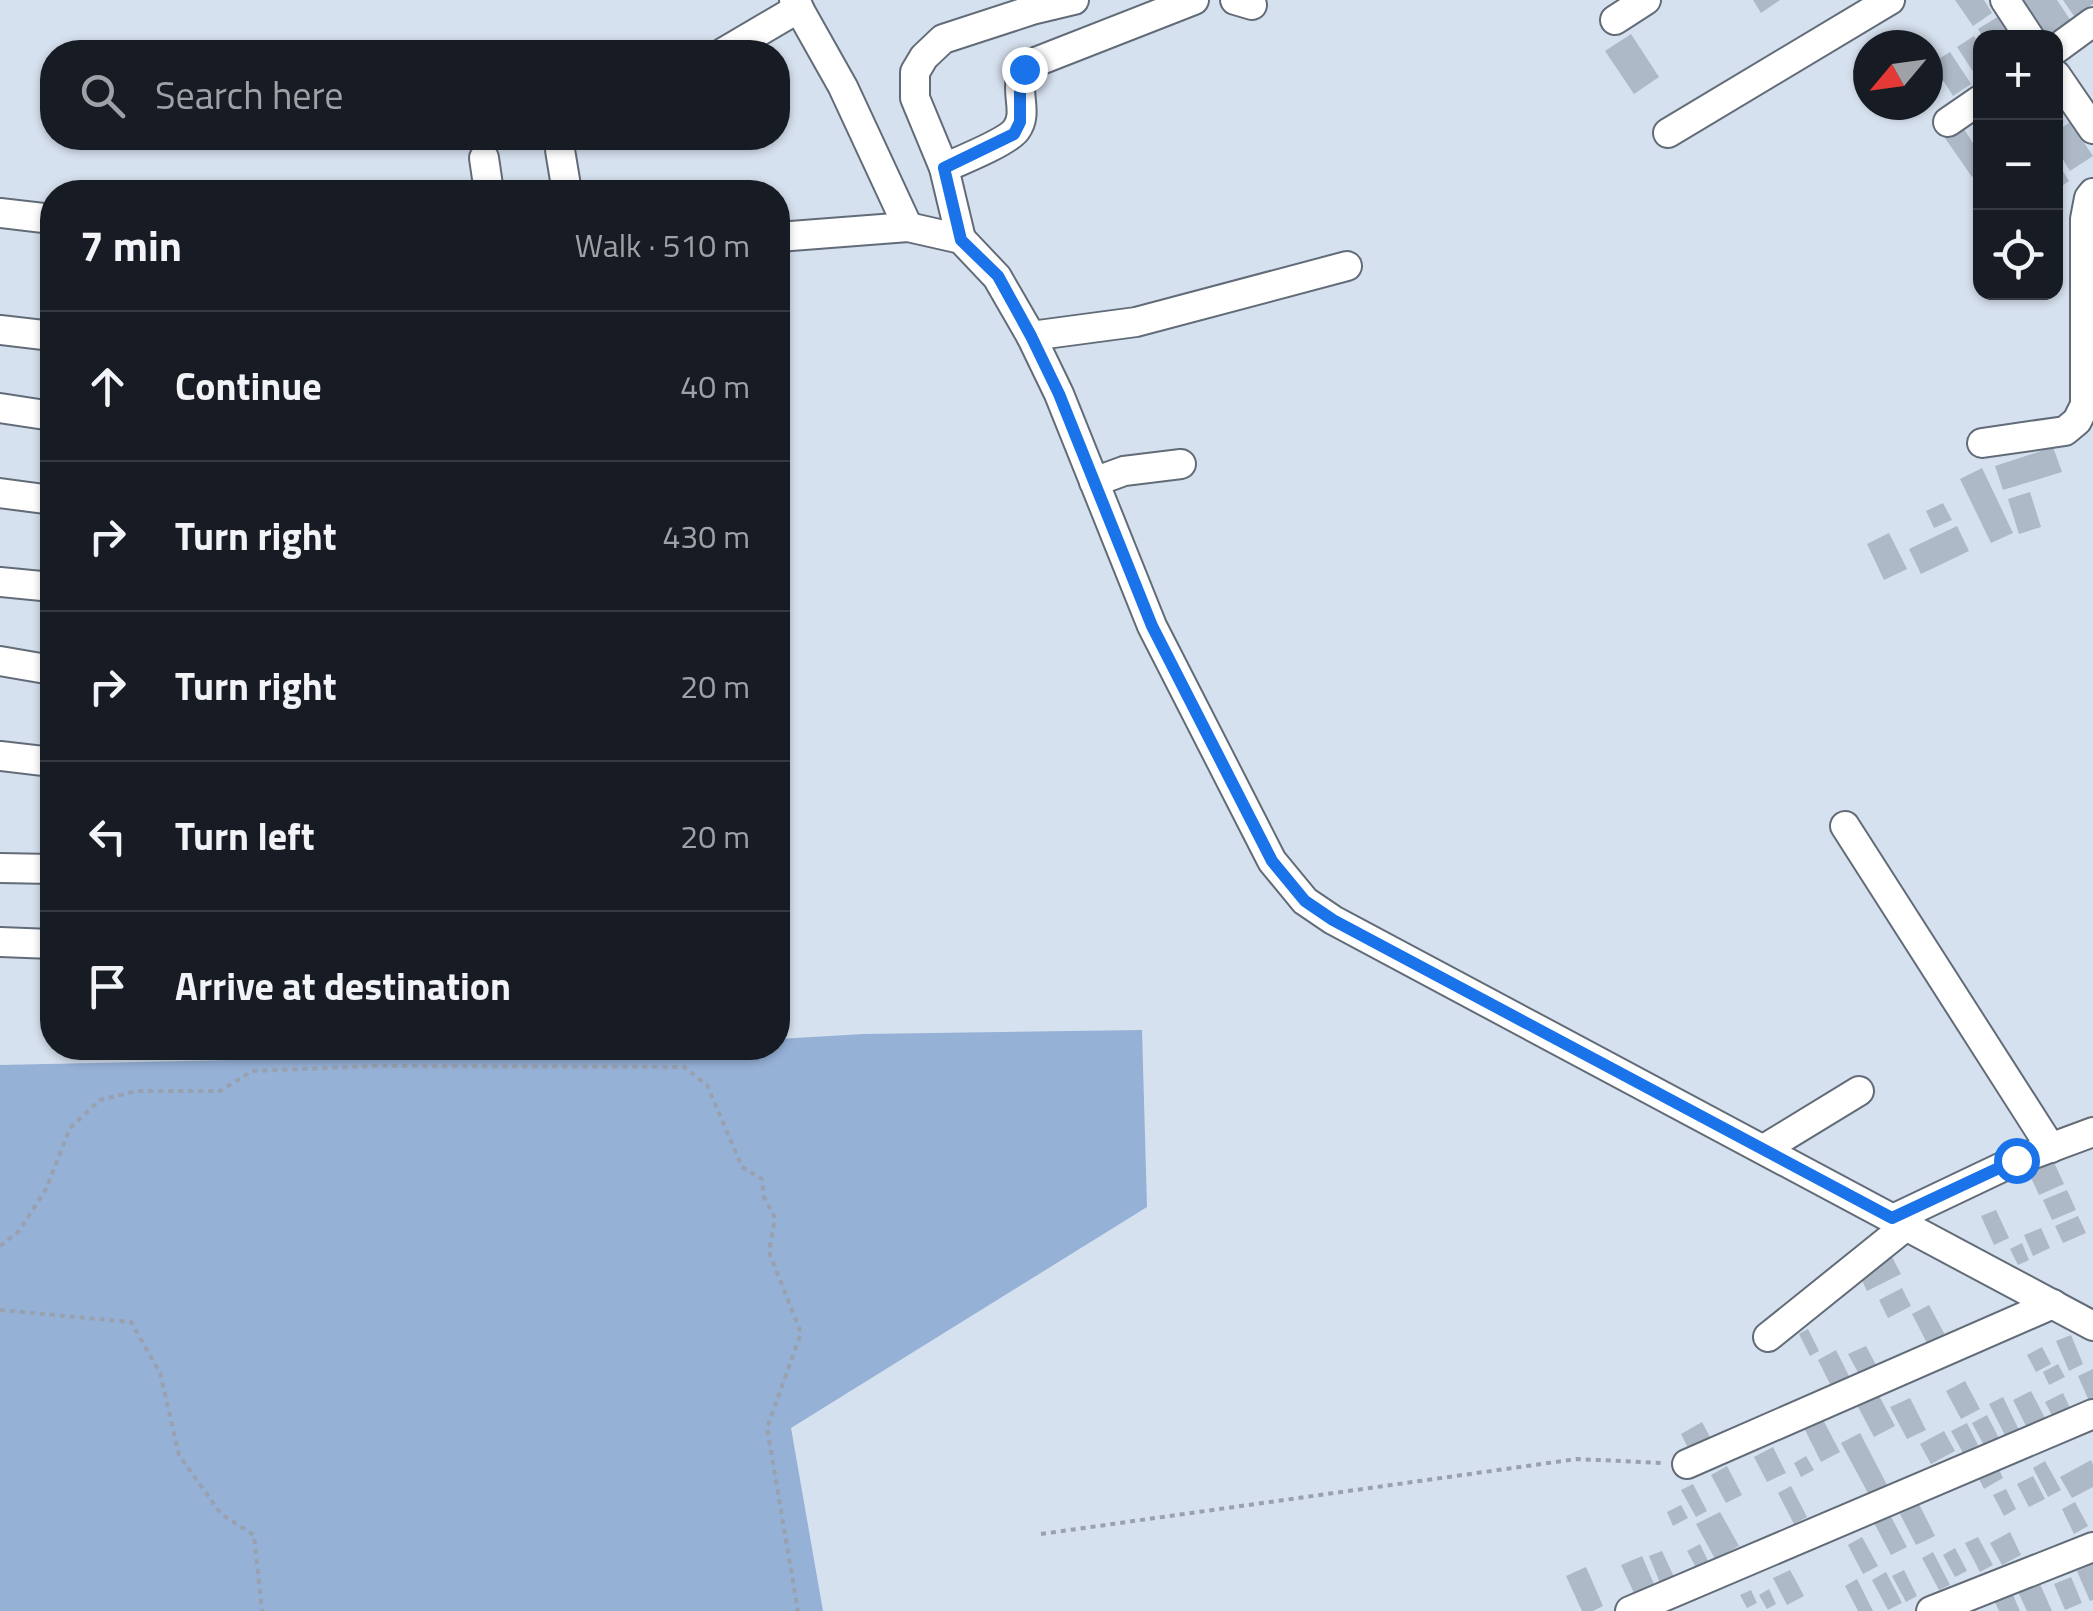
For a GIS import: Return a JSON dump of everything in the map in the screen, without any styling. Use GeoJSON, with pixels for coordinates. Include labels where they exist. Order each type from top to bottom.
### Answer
{"type":"FeatureCollection","features":[{"type":"Feature","properties":{"kind":"street"},"geometry":{"type":"LineString","coordinates":[[961,240],[944,168],[915,98],[914,72],[943,39],[1074,0]]}},
{"type":"Feature","properties":{"kind":"street"},"geometry":{"type":"LineString","coordinates":[[944,168],[1014,134],[1020,122],[1020,77],[1032,62],[1194,0]]}},
{"type":"Feature","properties":{"kind":"street"},"geometry":{"type":"LineString","coordinates":[[1616,20],[1646,0]]}},
{"type":"Feature","properties":{"kind":"street"},"geometry":{"type":"LineString","coordinates":[[1668,133],[1890,0]]}},
{"type":"Feature","properties":{"kind":"street"},"geometry":{"type":"LineString","coordinates":[[2005,0],[2025,30]]}},
{"type":"Feature","properties":{"kind":"street"},"geometry":{"type":"LineString","coordinates":[[742,40],[797,4],[843,87],[908,227]]}},
{"type":"Feature","properties":{"kind":"street"},"geometry":{"type":"LineString","coordinates":[[2063,44],[2093,22]]}},
{"type":"Feature","properties":{"kind":"street"},"geometry":{"type":"LineString","coordinates":[[2063,85],[2093,130]]}},
{"type":"Feature","properties":{"kind":"street"},"geometry":{"type":"LineString","coordinates":[[1948,122],[1973,105]]}},
{"type":"Feature","properties":{"kind":"street"},"geometry":{"type":"LineString","coordinates":[[560,150],[565,180]]}},
{"type":"Feature","properties":{"kind":"street"},"geometry":{"type":"LineString","coordinates":[[484,158],[487,180]]}},
{"type":"Feature","properties":{"kind":"street"},"geometry":{"type":"LineString","coordinates":[[1982,443],[2065,430],[2077,422],[2084,406],[2085,219],[2093,193]]}},
{"type":"Feature","properties":{"kind":"street"},"geometry":{"type":"LineString","coordinates":[[0,213],[40,218]]}},
{"type":"Feature","properties":{"kind":"street"},"geometry":{"type":"LineString","coordinates":[[790,236],[908,227],[961,240],[998,276],[1059,394],[1152,626],[1272,861],[1305,901],[1350,930],[2093,1326]]}},
{"type":"Feature","properties":{"kind":"street"},"geometry":{"type":"LineString","coordinates":[[1031,336],[1136,322],[1348,266]]}},
{"type":"Feature","properties":{"kind":"street"},"geometry":{"type":"LineString","coordinates":[[0,330],[40,335]]}},
{"type":"Feature","properties":{"kind":"street"},"geometry":{"type":"LineString","coordinates":[[0,408],[40,414]]}},
{"type":"Feature","properties":{"kind":"street"},"geometry":{"type":"LineString","coordinates":[[1094,482],[1124,471],[1182,464]]}},
{"type":"Feature","properties":{"kind":"street"},"geometry":{"type":"LineString","coordinates":[[0,494],[40,499]]}},
{"type":"Feature","properties":{"kind":"street"},"geometry":{"type":"LineString","coordinates":[[0,582],[40,586]]}},
{"type":"Feature","properties":{"kind":"street"},"geometry":{"type":"LineString","coordinates":[[0,660],[40,668]]}},
{"type":"Feature","properties":{"kind":"street"},"geometry":{"type":"LineString","coordinates":[[0,756],[40,761]]}},
{"type":"Feature","properties":{"kind":"street"},"geometry":{"type":"LineString","coordinates":[[1844,826],[2051,1148]]}},
{"type":"Feature","properties":{"kind":"street"},"geometry":{"type":"LineString","coordinates":[[0,868],[40,869]]}},
{"type":"Feature","properties":{"kind":"street"},"geometry":{"type":"LineString","coordinates":[[0,942],[40,944]]}},
{"type":"Feature","properties":{"kind":"street"},"geometry":{"type":"LineString","coordinates":[[1764,1149],[1858,1090]]}},
{"type":"Feature","properties":{"kind":"street"},"geometry":{"type":"LineString","coordinates":[[1768,1337],[1899,1222],[2016,1160],[2093,1132]]}},
{"type":"Feature","properties":{"kind":"street"},"geometry":{"type":"LineString","coordinates":[[1687,1464],[2052,1304]]}},
{"type":"Feature","properties":{"kind":"street"},"geometry":{"type":"LineString","coordinates":[[1630,1611],[2093,1414]]}},
{"type":"Feature","properties":{"kind":"street"},"geometry":{"type":"LineString","coordinates":[[1931,1611],[2093,1546]]}},
{"type":"Feature","properties":{"kind":"path"},"geometry":{"type":"LineString","coordinates":[[0,1246],[19,1231],[46,1189],[70,1128],[100,1100],[136,1092],[220,1091],[252,1070],[377,1066],[684,1067],[707,1086],[742,1167],[762,1180],[764,1197],[776,1218],[769,1252],[801,1334],[767,1428],[798,1611]]}},
{"type":"Feature","properties":{"kind":"path"},"geometry":{"type":"LineString","coordinates":[[0,1308],[130,1322],[160,1373],[179,1455],[221,1514],[254,1535],[262,1611]]}},
{"type":"Feature","properties":{"kind":"path"},"geometry":{"type":"LineString","coordinates":[[1041,1534],[1577,1459],[1687,1464]]}},
{"type":"Feature","properties":{"kind":"shaded area"},"geometry":{"type":"Polygon","coordinates":[[[1142,1030],[1147,1207],[791,1428],[823,1611],[0,1611],[0,1065],[236,1060],[790,1060],[790,1038],[1142,1030]]]}},
{"type":"Feature","properties":{"kind":"building"},"geometry":{"type":"Polygon","coordinates":[[[1753,0],[1780,0],[1761,13],[1753,0]]]}},
{"type":"Feature","properties":{"kind":"building"},"geometry":{"type":"Polygon","coordinates":[[[1955,0],[1984,0],[1992,13],[1973,26],[1955,0]]]}},
{"type":"Feature","properties":{"kind":"building"},"geometry":{"type":"Polygon","coordinates":[[[2021,0],[2057,0],[2071,21],[2057,30],[2041,30],[2021,0]]]}},
{"type":"Feature","properties":{"kind":"building"},"geometry":{"type":"Polygon","coordinates":[[[2063,0],[2093,0],[2093,4],[2074,16],[2063,0]]]}},
{"type":"Feature","properties":{"kind":"building"},"geometry":{"type":"Polygon","coordinates":[[[1999,16],[2008,30],[1979,30],[1999,16]]]}},
{"type":"Feature","properties":{"kind":"building"},"geometry":{"type":"Polygon","coordinates":[[[1631,34],[1659,77],[1634,94],[1605,51],[1631,34]]]}},
{"type":"Feature","properties":{"kind":"building"},"geometry":{"type":"Polygon","coordinates":[[[1973,37],[1973,71],[1957,47],[1973,37]]]}},
{"type":"Feature","properties":{"kind":"building"},"geometry":{"type":"Polygon","coordinates":[[[1950,52],[1971,84],[1953,96],[1943,80],[1943,56],[1950,52]]]}},
{"type":"Feature","properties":{"kind":"building"},"geometry":{"type":"Polygon","coordinates":[[[2070,122],[2093,156],[2070,171],[2063,160],[2063,127],[2070,122]]]}},
{"type":"Feature","properties":{"kind":"building"},"geometry":{"type":"Polygon","coordinates":[[[1962,126],[1973,143],[1973,176],[1972,177],[1945,138],[1962,126]]]}},
{"type":"Feature","properties":{"kind":"building"},"geometry":{"type":"Polygon","coordinates":[[[2053,447],[2062,472],[2003,490],[1995,466],[2053,447]]]}},
{"type":"Feature","properties":{"kind":"building"},"geometry":{"type":"Polygon","coordinates":[[[1982,468],[2013,533],[1991,543],[1960,479],[1982,468]]]}},
{"type":"Feature","properties":{"kind":"building"},"geometry":{"type":"Polygon","coordinates":[[[2030,492],[2041,527],[2019,534],[2008,499],[2030,492]]]}},
{"type":"Feature","properties":{"kind":"building"},"geometry":{"type":"Polygon","coordinates":[[[1943,503],[1952,520],[1934,528],[1926,511],[1943,503]]]}},
{"type":"Feature","properties":{"kind":"building"},"geometry":{"type":"Polygon","coordinates":[[[1957,526],[1969,551],[1921,574],[1909,549],[1957,526]]]}},
{"type":"Feature","properties":{"kind":"building"},"geometry":{"type":"Polygon","coordinates":[[[1889,533],[1907,569],[1884,580],[1867,544],[1889,533]]]}},
{"type":"Feature","properties":{"kind":"building"},"geometry":{"type":"Polygon","coordinates":[[[2052,1158],[2064,1184],[2039,1195],[2027,1169],[2052,1158]]]}},
{"type":"Feature","properties":{"kind":"building"},"geometry":{"type":"Polygon","coordinates":[[[2067,1190],[2076,1210],[2052,1220],[2043,1200],[2067,1190]]]}},
{"type":"Feature","properties":{"kind":"building"},"geometry":{"type":"Polygon","coordinates":[[[1996,1210],[2009,1238],[1994,1245],[1981,1216],[1996,1210]]]}},
{"type":"Feature","properties":{"kind":"building"},"geometry":{"type":"Polygon","coordinates":[[[2078,1216],[2086,1233],[2063,1243],[2055,1226],[2078,1216]]]}},
{"type":"Feature","properties":{"kind":"building"},"geometry":{"type":"Polygon","coordinates":[[[2041,1228],[2050,1248],[2033,1256],[2024,1235],[2041,1228]]]}},
{"type":"Feature","properties":{"kind":"building"},"geometry":{"type":"Polygon","coordinates":[[[2022,1243],[2029,1260],[2018,1265],[2010,1249],[2022,1243]]]}},
{"type":"Feature","properties":{"kind":"building"},"geometry":{"type":"Polygon","coordinates":[[[1890,1253],[1901,1274],[1867,1291],[1857,1270],[1890,1253]]]}},
{"type":"Feature","properties":{"kind":"building"},"geometry":{"type":"Polygon","coordinates":[[[1902,1288],[1911,1306],[1888,1318],[1879,1300],[1902,1288]]]}},
{"type":"Feature","properties":{"kind":"building"},"geometry":{"type":"Polygon","coordinates":[[[1929,1305],[1945,1335],[1928,1345],[1912,1314],[1929,1305]]]}},
{"type":"Feature","properties":{"kind":"building"},"geometry":{"type":"Polygon","coordinates":[[[1808,1329],[1819,1351],[1810,1356],[1799,1334],[1808,1329]]]}},
{"type":"Feature","properties":{"kind":"building"},"geometry":{"type":"Polygon","coordinates":[[[2071,1335],[2083,1364],[2069,1371],[2056,1341],[2071,1335]]]}},
{"type":"Feature","properties":{"kind":"building"},"geometry":{"type":"Polygon","coordinates":[[[1866,1346],[1877,1367],[1860,1376],[1848,1354],[1866,1346]]]}},
{"type":"Feature","properties":{"kind":"building"},"geometry":{"type":"Polygon","coordinates":[[[2042,1347],[2051,1364],[2036,1372],[2027,1355],[2042,1347]]]}},
{"type":"Feature","properties":{"kind":"building"},"geometry":{"type":"Polygon","coordinates":[[[1836,1350],[1850,1378],[1832,1388],[1818,1360],[1836,1350]]]}},
{"type":"Feature","properties":{"kind":"building"},"geometry":{"type":"Polygon","coordinates":[[[2058,1364],[2065,1377],[2049,1385],[2043,1372],[2058,1364]]]}},
{"type":"Feature","properties":{"kind":"building"},"geometry":{"type":"Polygon","coordinates":[[[2093,1369],[2093,1410],[2078,1376],[2093,1369]]]}},
{"type":"Feature","properties":{"kind":"building"},"geometry":{"type":"Polygon","coordinates":[[[1965,1381],[1980,1409],[1961,1419],[1946,1391],[1965,1381]]]}},
{"type":"Feature","properties":{"kind":"building"},"geometry":{"type":"Polygon","coordinates":[[[2031,1391],[2046,1420],[2028,1430],[2013,1400],[2031,1391]]]}},
{"type":"Feature","properties":{"kind":"building"},"geometry":{"type":"Polygon","coordinates":[[[1877,1392],[1895,1426],[1874,1437],[1856,1403],[1877,1392]]]}},
{"type":"Feature","properties":{"kind":"building"},"geometry":{"type":"Polygon","coordinates":[[[2063,1393],[2073,1414],[2056,1423],[2045,1402],[2063,1393]]]}},
{"type":"Feature","properties":{"kind":"building"},"geometry":{"type":"Polygon","coordinates":[[[2003,1397],[2020,1432],[2007,1439],[1989,1404],[2003,1397]]]}},
{"type":"Feature","properties":{"kind":"building"},"geometry":{"type":"Polygon","coordinates":[[[1910,1398],[1926,1430],[1907,1439],[1890,1407],[1910,1398]]]}},
{"type":"Feature","properties":{"kind":"building"},"geometry":{"type":"Polygon","coordinates":[[[1819,1412],[1840,1452],[1821,1462],[1801,1422],[1819,1412]]]}},
{"type":"Feature","properties":{"kind":"building"},"geometry":{"type":"Polygon","coordinates":[[[1987,1415],[2003,1446],[1988,1453],[1972,1423],[1987,1415]]]}},
{"type":"Feature","properties":{"kind":"building"},"geometry":{"type":"Polygon","coordinates":[[[1702,1422],[1710,1437],[1688,1448],[1681,1434],[1702,1422]]]}},
{"type":"Feature","properties":{"kind":"building"},"geometry":{"type":"Polygon","coordinates":[[[1967,1423],[1978,1445],[1963,1453],[1951,1431],[1967,1423]]]}},
{"type":"Feature","properties":{"kind":"building"},"geometry":{"type":"Polygon","coordinates":[[[1944,1431],[1955,1451],[1931,1464],[1920,1444],[1944,1431]]]}},
{"type":"Feature","properties":{"kind":"building"},"geometry":{"type":"Polygon","coordinates":[[[1860,1433],[1887,1485],[1869,1495],[1841,1443],[1860,1433]]]}},
{"type":"Feature","properties":{"kind":"building"},"geometry":{"type":"Polygon","coordinates":[[[1773,1447],[1786,1473],[1767,1482],[1754,1457],[1773,1447]]]}},
{"type":"Feature","properties":{"kind":"building"},"geometry":{"type":"Polygon","coordinates":[[[1806,1456],[1814,1470],[1801,1477],[1794,1463],[1806,1456]]]}},
{"type":"Feature","properties":{"kind":"building"},"geometry":{"type":"Polygon","coordinates":[[[2091,1460],[2093,1487],[2072,1498],[2060,1477],[2091,1460]]]}},
{"type":"Feature","properties":{"kind":"building"},"geometry":{"type":"Polygon","coordinates":[[[2045,1461],[2061,1490],[2048,1497],[2033,1468],[2045,1461]]]}},
{"type":"Feature","properties":{"kind":"building"},"geometry":{"type":"Polygon","coordinates":[[[1727,1466],[1742,1495],[1726,1503],[1711,1475],[1727,1466]]]}},
{"type":"Feature","properties":{"kind":"building"},"geometry":{"type":"Polygon","coordinates":[[[1998,1467],[2003,1478],[1984,1489],[1978,1477],[1998,1467]]]}},
{"type":"Feature","properties":{"kind":"building"},"geometry":{"type":"Polygon","coordinates":[[[2033,1476],[2045,1499],[2029,1507],[2017,1484],[2033,1476]]]}},
{"type":"Feature","properties":{"kind":"building"},"geometry":{"type":"Polygon","coordinates":[[[1693,1484],[1707,1511],[1696,1517],[1681,1490],[1693,1484]]]}},
{"type":"Feature","properties":{"kind":"building"},"geometry":{"type":"Polygon","coordinates":[[[1791,1486],[1807,1517],[1794,1524],[1778,1493],[1791,1486]]]}},
{"type":"Feature","properties":{"kind":"building"},"geometry":{"type":"Polygon","coordinates":[[[2006,1489],[2016,1509],[2004,1516],[1993,1495],[2006,1489]]]}},
{"type":"Feature","properties":{"kind":"building"},"geometry":{"type":"Polygon","coordinates":[[[2075,1502],[2088,1526],[2074,1534],[2062,1509],[2075,1502]]]}},
{"type":"Feature","properties":{"kind":"building"},"geometry":{"type":"Polygon","coordinates":[[[1919,1504],[1935,1536],[1916,1545],[1900,1514],[1919,1504]]]}},
{"type":"Feature","properties":{"kind":"building"},"geometry":{"type":"Polygon","coordinates":[[[1681,1505],[1688,1518],[1673,1526],[1667,1512],[1681,1505]]]}},
{"type":"Feature","properties":{"kind":"building"},"geometry":{"type":"Polygon","coordinates":[[[1720,1512],[1739,1546],[1715,1559],[1696,1524],[1720,1512]]]}},
{"type":"Feature","properties":{"kind":"building"},"geometry":{"type":"Polygon","coordinates":[[[1889,1513],[1907,1547],[1891,1555],[1873,1521],[1889,1513]]]}},
{"type":"Feature","properties":{"kind":"building"},"geometry":{"type":"Polygon","coordinates":[[[2010,1532],[2021,1555],[2002,1565],[1990,1543],[2010,1532]]]}},
{"type":"Feature","properties":{"kind":"building"},"geometry":{"type":"Polygon","coordinates":[[[1862,1537],[1878,1566],[1863,1574],[1848,1545],[1862,1537]]]}},
{"type":"Feature","properties":{"kind":"building"},"geometry":{"type":"Polygon","coordinates":[[[1978,1537],[1993,1565],[1980,1572],[1965,1543],[1978,1537]]]}},
{"type":"Feature","properties":{"kind":"building"},"geometry":{"type":"Polygon","coordinates":[[[1700,1544],[1710,1565],[1698,1571],[1687,1551],[1700,1544]]]}},
{"type":"Feature","properties":{"kind":"building"},"geometry":{"type":"Polygon","coordinates":[[[1955,1548],[1967,1571],[1955,1577],[1943,1555],[1955,1548]]]}},
{"type":"Feature","properties":{"kind":"building"},"geometry":{"type":"Polygon","coordinates":[[[1662,1551],[1674,1577],[1660,1583],[1649,1556],[1662,1551]]]}},
{"type":"Feature","properties":{"kind":"building"},"geometry":{"type":"Polygon","coordinates":[[[1933,1552],[1950,1585],[1939,1590],[1922,1558],[1933,1552]]]}},
{"type":"Feature","properties":{"kind":"building"},"geometry":{"type":"Polygon","coordinates":[[[1642,1556],[1654,1584],[1634,1593],[1621,1565],[1642,1556]]]}},
{"type":"Feature","properties":{"kind":"building"},"geometry":{"type":"Polygon","coordinates":[[[2093,1564],[2093,1600],[2090,1601],[2077,1571],[2093,1564]]]}},
{"type":"Feature","properties":{"kind":"building"},"geometry":{"type":"Polygon","coordinates":[[[1586,1567],[1603,1606],[1593,1611],[1582,1611],[1566,1576],[1586,1567]]]}},
{"type":"Feature","properties":{"kind":"building"},"geometry":{"type":"Polygon","coordinates":[[[1790,1570],[1804,1596],[1787,1605],[1773,1578],[1790,1570]]]}},
{"type":"Feature","properties":{"kind":"building"},"geometry":{"type":"Polygon","coordinates":[[[1904,1570],[1917,1596],[1906,1602],[1892,1576],[1904,1570]]]}},
{"type":"Feature","properties":{"kind":"building"},"geometry":{"type":"Polygon","coordinates":[[[1886,1572],[1902,1603],[1888,1610],[1872,1580],[1886,1572]]]}},
{"type":"Feature","properties":{"kind":"building"},"geometry":{"type":"Polygon","coordinates":[[[2071,1577],[2082,1603],[2065,1610],[2054,1584],[2071,1577]]]}},
{"type":"Feature","properties":{"kind":"building"},"geometry":{"type":"Polygon","coordinates":[[[1857,1579],[1873,1611],[1858,1611],[1845,1586],[1857,1579]]]}},
{"type":"Feature","properties":{"kind":"building"},"geometry":{"type":"Polygon","coordinates":[[[2039,1582],[2052,1611],[2027,1611],[2018,1592],[2039,1582]]]}},
{"type":"Feature","properties":{"kind":"building"},"geometry":{"type":"Polygon","coordinates":[[[1769,1589],[1776,1604],[1767,1609],[1759,1595],[1769,1589]]]}},
{"type":"Feature","properties":{"kind":"building"},"geometry":{"type":"Polygon","coordinates":[[[1751,1590],[1757,1603],[1747,1608],[1740,1595],[1751,1590]]]}},
{"type":"Feature","properties":{"kind":"building"},"geometry":{"type":"Polygon","coordinates":[[[2011,1590],[2020,1611],[1999,1611],[1993,1598],[2011,1590]]]}},
{"type":"Feature","properties":{"kind":"route"},"geometry":{"type":"LineString","coordinates":[[1024,69],[1020,77],[1020,122],[1014,134],[944,168],[961,240],[998,276],[1031,336],[1059,394],[1152,626],[1272,861],[1305,901],[1333,920],[1892,1218],[2016,1160]]}}]}
